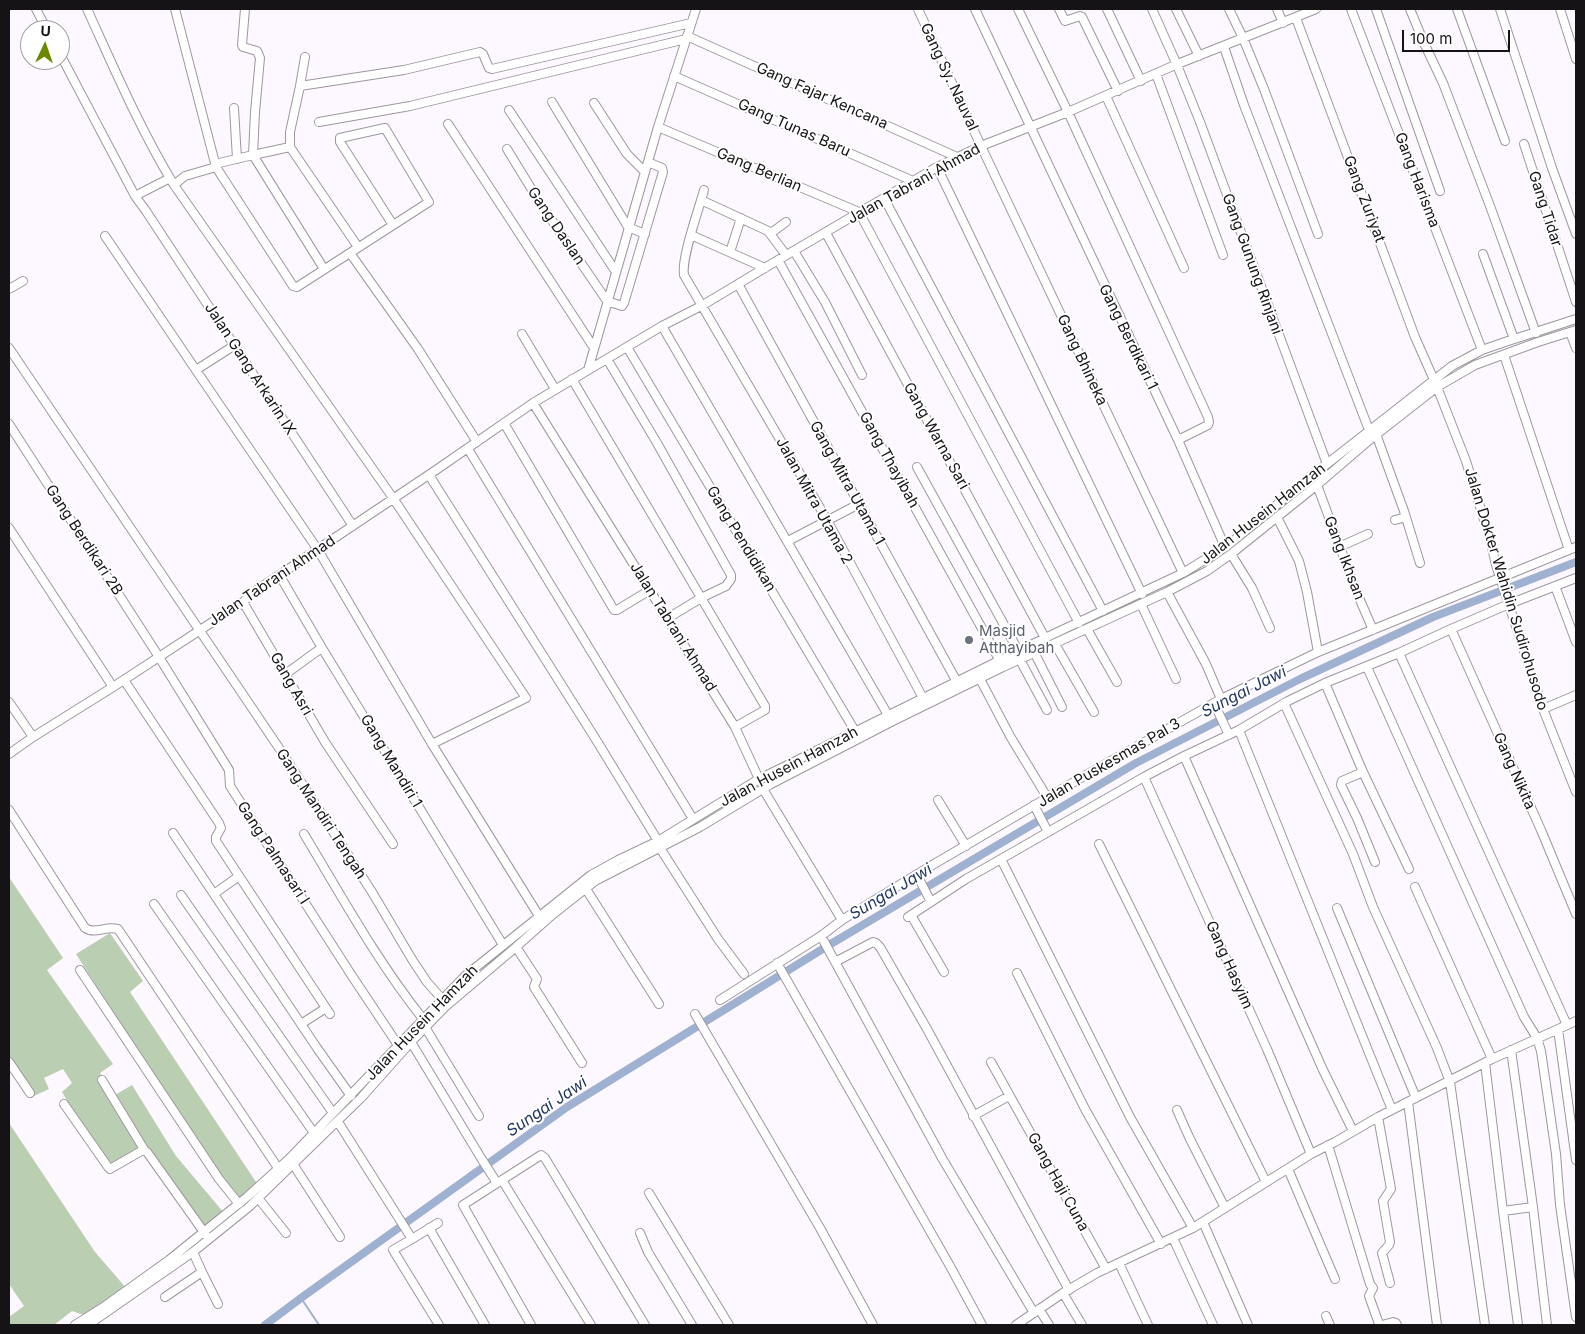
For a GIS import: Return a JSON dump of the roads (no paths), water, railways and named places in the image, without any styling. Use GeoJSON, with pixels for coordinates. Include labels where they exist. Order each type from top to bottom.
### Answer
{"type":"FeatureCollection","features":[{"type":"Feature","properties":{"kind":"street"},"geometry":{"type":"LineString","coordinates":[[87,9],[156,154],[172,181],[393,498],[526,698],[432,744]]}},
{"type":"Feature","properties":{"kind":"street"},"geometry":{"type":"LineString","coordinates":[[175,9],[215,166],[292,286],[297,286],[429,203],[429,199],[385,128],[340,138],[340,142],[393,225]]}},
{"type":"Feature","properties":{"kind":"street"},"geometry":{"type":"LineString","coordinates":[[245,9],[242,46],[256,52],[260,58],[253,155],[324,269]]}},
{"type":"Feature","properties":{"kind":"street"},"geometry":{"type":"LineString","coordinates":[[588,370],[628,227],[696,9]]}},
{"type":"Feature","properties":{"kind":"street","name":"Gang Sy. Nauval"},"geometry":{"type":"LineString","coordinates":[[918,9],[981,146]]}},
{"type":"Feature","properties":{"kind":"street","name":"Gang Berdikari 1"},"geometry":{"type":"LineString","coordinates":[[975,9],[1178,440],[1225,547]]}},
{"type":"Feature","properties":{"kind":"street"},"geometry":{"type":"LineString","coordinates":[[1018,9],[1068,112],[1210,422],[1208,425],[1178,440]]}},
{"type":"Feature","properties":{"kind":"street"},"geometry":{"type":"LineString","coordinates":[[1059,9],[1065,20],[1082,17],[1118,91]]}},
{"type":"Feature","properties":{"kind":"street"},"geometry":{"type":"LineString","coordinates":[[1107,9],[1141,81]]}},
{"type":"Feature","properties":{"kind":"street","name":"Gang Gunung Rinjani"},"geometry":{"type":"LineString","coordinates":[[1152,9],[1178,64],[1327,464]]}},
{"type":"Feature","properties":{"kind":"street"},"geometry":{"type":"LineString","coordinates":[[1176,9],[1199,56]]}},
{"type":"Feature","properties":{"kind":"street"},"geometry":{"type":"LineString","coordinates":[[1229,9],[1264,89],[1318,234]]}},
{"type":"Feature","properties":{"kind":"street"},"geometry":{"type":"LineString","coordinates":[[1277,9],[1282,23]]}},
{"type":"Feature","properties":{"kind":"street","name":"Jalan Tabrani Ahmad"},"geometry":{"type":"LineString","coordinates":[[9,754],[243,602],[393,498],[468,449],[533,402],[662,326],[703,305],[859,212],[938,167],[981,146],[1316,9]]}},
{"type":"Feature","properties":{"kind":"street","name":"Gang Harisma"},"geometry":{"type":"LineString","coordinates":[[1351,9],[1482,350]]}},
{"type":"Feature","properties":{"kind":"street"},"geometry":{"type":"LineString","coordinates":[[1376,9],[1440,191]]}},
{"type":"Feature","properties":{"kind":"street"},"geometry":{"type":"LineString","coordinates":[[1410,9],[1452,107],[1536,333]]}},
{"type":"Feature","properties":{"kind":"street"},"geometry":{"type":"LineString","coordinates":[[1457,9],[1505,141]]}},
{"type":"Feature","properties":{"kind":"street"},"geometry":{"type":"LineString","coordinates":[[1500,9],[1552,168],[1576,234]]}},
{"type":"Feature","properties":{"kind":"street"},"geometry":{"type":"LineString","coordinates":[[1560,9],[1576,59]]}},
{"type":"Feature","properties":{"kind":"street","name":"Gang Zuriyat"},"geometry":{"type":"LineString","coordinates":[[1296,18],[1415,337],[1435,383]]}},
{"type":"Feature","properties":{"kind":"street"},"geometry":{"type":"LineString","coordinates":[[300,86],[404,70],[481,52],[484,54],[489,68],[492,69],[691,23]]}},
{"type":"Feature","properties":{"kind":"street"},"geometry":{"type":"LineString","coordinates":[[319,122],[410,106],[686,37]]}},
{"type":"Feature","properties":{"kind":"street","name":"Gang Fajar Kencana"},"geometry":{"type":"LineString","coordinates":[[686,37],[957,157]]}},
{"type":"Feature","properties":{"kind":"street"},"geometry":{"type":"LineString","coordinates":[[1224,47],[1244,105],[1406,517],[1420,563]]}},
{"type":"Feature","properties":{"kind":"street"},"geometry":{"type":"LineString","coordinates":[[305,57],[290,132],[290,147],[358,247]]}},
{"type":"Feature","properties":{"kind":"street","name":"Jalan Gang Arkarin IX"},"geometry":{"type":"LineString","coordinates":[[68,70],[135,196],[353,526]]}},
{"type":"Feature","properties":{"kind":"street"},"geometry":{"type":"LineString","coordinates":[[1156,74],[1223,255]]}},
{"type":"Feature","properties":{"kind":"street","name":"Gang Tunas Baru"},"geometry":{"type":"LineString","coordinates":[[674,76],[914,181]]}},
{"type":"Feature","properties":{"kind":"street"},"geometry":{"type":"LineString","coordinates":[[1106,96],[1184,268]]}},
{"type":"Feature","properties":{"kind":"street"},"geometry":{"type":"LineString","coordinates":[[552,102],[628,227],[645,234]]}},
{"type":"Feature","properties":{"kind":"street"},"geometry":{"type":"LineString","coordinates":[[594,103],[627,154],[645,172]]}},
{"type":"Feature","properties":{"kind":"street"},"geometry":{"type":"LineString","coordinates":[[234,108],[237,159]]}},
{"type":"Feature","properties":{"kind":"street"},"geometry":{"type":"LineString","coordinates":[[509,110],[616,272]]}},
{"type":"Feature","properties":{"kind":"street"},"geometry":{"type":"LineString","coordinates":[[448,124],[594,348]]}},
{"type":"Feature","properties":{"kind":"street","name":"Gang Berlian"},"geometry":{"type":"LineString","coordinates":[[658,127],[859,212]]}},
{"type":"Feature","properties":{"kind":"street","name":"Gang Tidar"},"geometry":{"type":"LineString","coordinates":[[1524,144],[1576,302]]}},
{"type":"Feature","properties":{"kind":"street","name":"Gang Bhineka"},"geometry":{"type":"LineString","coordinates":[[981,146],[1184,573]]}},
{"type":"Feature","properties":{"kind":"street"},"geometry":{"type":"LineString","coordinates":[[135,196],[185,176],[237,159],[290,147]]}},
{"type":"Feature","properties":{"kind":"street","name":"Gang Daslan"},"geometry":{"type":"LineString","coordinates":[[507,149],[540,203],[608,301]]}},
{"type":"Feature","properties":{"kind":"street"},"geometry":{"type":"LineString","coordinates":[[608,301],[624,305],[645,234],[663,170],[648,162]]}},
{"type":"Feature","properties":{"kind":"street"},"geometry":{"type":"LineString","coordinates":[[938,167],[1142,594]]}},
{"type":"Feature","properties":{"kind":"street","name":"Jalan Mitra Utama 2"},"geometry":{"type":"LineString","coordinates":[[704,190],[691,236],[684,273],[826,520],[922,698]]}},
{"type":"Feature","properties":{"kind":"street"},"geometry":{"type":"LineString","coordinates":[[884,198],[1103,611]]}},
{"type":"Feature","properties":{"kind":"street"},"geometry":{"type":"LineString","coordinates":[[701,200],[771,234],[786,222]]}},
{"type":"Feature","properties":{"kind":"street"},"geometry":{"type":"LineString","coordinates":[[859,212],[1079,622]]}},
{"type":"Feature","properties":{"kind":"street"},"geometry":{"type":"LineString","coordinates":[[730,252],[741,218]]}},
{"type":"Feature","properties":{"kind":"street","name":"Gang Warna Sari"},"geometry":{"type":"LineString","coordinates":[[826,233],[1046,638]]}},
{"type":"Feature","properties":{"kind":"street","name":"Gang Thayibah"},"geometry":{"type":"LineString","coordinates":[[771,234],[782,258],[1000,661]]}},
{"type":"Feature","properties":{"kind":"street"},"geometry":{"type":"LineString","coordinates":[[105,236],[318,550],[432,744],[539,916]]}},
{"type":"Feature","properties":{"kind":"street"},"geometry":{"type":"LineString","coordinates":[[691,236],[765,268]]}},
{"type":"Feature","properties":{"kind":"street"},"geometry":{"type":"LineString","coordinates":[[794,250],[824,302],[862,375]]}},
{"type":"Feature","properties":{"kind":"street"},"geometry":{"type":"LineString","coordinates":[[350,253],[418,349],[477,442]]}},
{"type":"Feature","properties":{"kind":"street"},"geometry":{"type":"LineString","coordinates":[[1483,254],[1514,339]]}},
{"type":"Feature","properties":{"kind":"street"},"geometry":{"type":"LineString","coordinates":[[619,259],[636,265]]}},
{"type":"Feature","properties":{"kind":"street"},"geometry":{"type":"LineString","coordinates":[[9,289],[23,281]]}},
{"type":"Feature","properties":{"kind":"street","name":"Gang Mitra Utama 1"},"geometry":{"type":"LineString","coordinates":[[738,284],[957,682]]}},
{"type":"Feature","properties":{"kind":"street","name":"Jalan Husein Hamzah"},"geometry":{"type":"LineString","coordinates":[[74,1325],[118,1297],[258,1198],[364,1095],[410,1042],[442,999],[465,976],[503,945],[531,928],[595,881],[659,845],[693,819],[759,779],[855,731],[876,726],[888,715],[922,698],[1184,573],[1225,547],[1327,464],[1373,432],[1435,383],[1452,366],[1482,350],[1576,319]]}},
{"type":"Feature","properties":{"kind":"street"},"geometry":{"type":"LineString","coordinates":[[662,326],[888,715]]}},
{"type":"Feature","properties":{"kind":"street"},"geometry":{"type":"LineString","coordinates":[[1573,331],[1576,348]]}},
{"type":"Feature","properties":{"kind":"street","name":"Jalan Husein Hamzah"},"geometry":{"type":"LineString","coordinates":[[1435,383],[1475,365],[1573,331]]}},
{"type":"Feature","properties":{"kind":"street"},"geometry":{"type":"LineString","coordinates":[[522,334],[555,390]]}},
{"type":"Feature","properties":{"kind":"street"},"geometry":{"type":"LineString","coordinates":[[196,370],[234,345]]}},
{"type":"Feature","properties":{"kind":"street","name":"Gang Pendidikan"},"geometry":{"type":"LineString","coordinates":[[627,347],[855,731]]}},
{"type":"Feature","properties":{"kind":"street","name":"Gang Mandiri Tengah"},"geometry":{"type":"LineString","coordinates":[[9,348],[281,751],[372,892],[427,982],[442,999]]}},
{"type":"Feature","properties":{"kind":"street"},"geometry":{"type":"LineString","coordinates":[[1504,355],[1573,549]]}},
{"type":"Feature","properties":{"kind":"street"},"geometry":{"type":"LineString","coordinates":[[607,359],[729,569],[731,579],[729,584],[668,618]]}},
{"type":"Feature","properties":{"kind":"street"},"geometry":{"type":"LineString","coordinates":[[572,379],[765,706],[765,710],[736,727]]}},
{"type":"Feature","properties":{"kind":"street","name":"Jalan Dokter Wahidin Sudirohusodo"},"geometry":{"type":"LineString","coordinates":[[1435,383],[1466,461],[1509,604],[1543,708],[1576,792]]}},
{"type":"Feature","properties":{"kind":"street","name":"Jalan Tabrani Ahmad"},"geometry":{"type":"LineString","coordinates":[[533,402],[736,727],[759,779]]}},
{"type":"Feature","properties":{"kind":"street"},"geometry":{"type":"LineString","coordinates":[[504,423],[614,610],[650,590]]}},
{"type":"Feature","properties":{"kind":"street","name":"Gang Berdikari 2B"},"geometry":{"type":"LineString","coordinates":[[9,424],[159,657]]}},
{"type":"Feature","properties":{"kind":"street","name":"Jalan Husein Hamzah"},"geometry":{"type":"LineString","coordinates":[[88,1325],[192,1252],[206,1235],[278,1168],[358,1089],[398,1046],[516,947],[539,916],[592,876],[618,860],[700,827],[763,789],[876,726],[1035,654],[1167,592],[1207,571],[1317,485],[1373,432]]}},
{"type":"Feature","properties":{"kind":"street"},"geometry":{"type":"LineString","coordinates":[[468,449],[693,819]]}},
{"type":"Feature","properties":{"kind":"street"},"geometry":{"type":"LineString","coordinates":[[917,467],[1020,652]]}},
{"type":"Feature","properties":{"kind":"street"},"geometry":{"type":"LineString","coordinates":[[429,475],[595,738],[718,939],[744,974]]}},
{"type":"Feature","properties":{"kind":"street","name":"Gang Ikhsan"},"geometry":{"type":"LineString","coordinates":[[1317,485],[1339,547],[1374,630]]}},
{"type":"Feature","properties":{"kind":"street"},"geometry":{"type":"LineString","coordinates":[[788,541],[859,504]]}},
{"type":"Feature","properties":{"kind":"street"},"geometry":{"type":"LineString","coordinates":[[1277,517],[1299,561],[1318,652]]}},
{"type":"Feature","properties":{"kind":"street"},"geometry":{"type":"LineString","coordinates":[[1395,520],[1406,517]]}},
{"type":"Feature","properties":{"kind":"street"},"geometry":{"type":"LineString","coordinates":[[9,528],[113,687]]}},
{"type":"Feature","properties":{"kind":"street"},"geometry":{"type":"LineString","coordinates":[[1339,547],[1368,534]]}},
{"type":"Feature","properties":{"kind":"street","name":"Jalan Puskesmas Pal 3"},"geometry":{"type":"LineString","coordinates":[[720,1000],[779,966],[822,938],[842,920],[929,867],[1035,808],[1048,797],[1217,704],[1318,652],[1573,549]]}},
{"type":"Feature","properties":{"kind":"street"},"geometry":{"type":"LineString","coordinates":[[1231,554],[1252,588],[1270,628]]}},
{"type":"Feature","properties":{"kind":"street","name":"Gang Mandiri 1"},"geometry":{"type":"LineString","coordinates":[[280,576],[503,945]]}},
{"type":"Feature","properties":{"kind":"street"},"geometry":{"type":"LineString","coordinates":[[944,972],[909,916],[930,900],[1001,859],[1047,829],[1228,733],[1239,730],[1284,703],[1509,604],[1576,578]]}},
{"type":"Feature","properties":{"kind":"street"},"geometry":{"type":"LineString","coordinates":[[1555,586],[1576,642]]}},
{"type":"Feature","properties":{"kind":"street"},"geometry":{"type":"LineString","coordinates":[[1167,592],[1206,664],[1217,704],[1228,733]]}},
{"type":"Feature","properties":{"kind":"street","name":"Gang Asri"},"geometry":{"type":"LineString","coordinates":[[243,602],[303,706],[393,844]]}},
{"type":"Feature","properties":{"kind":"street"},"geometry":{"type":"LineString","coordinates":[[1141,604],[1176,679]]}},
{"type":"Feature","properties":{"kind":"street"},"geometry":{"type":"LineString","coordinates":[[1087,629],[1117,682]]}},
{"type":"Feature","properties":{"kind":"street","name":"Gang Nikita"},"geometry":{"type":"LineString","coordinates":[[1451,629],[1541,830],[1576,914]]}},
{"type":"Feature","properties":{"kind":"street"},"geometry":{"type":"LineString","coordinates":[[1055,644],[1094,712]]}},
{"type":"Feature","properties":{"kind":"street"},"geometry":{"type":"LineString","coordinates":[[1031,646],[1062,707]]}},
{"type":"Feature","properties":{"kind":"street"},"geometry":{"type":"LineString","coordinates":[[286,674],[322,648]]}},
{"type":"Feature","properties":{"kind":"street"},"geometry":{"type":"LineString","coordinates":[[1399,653],[1567,1025]]}},
{"type":"Feature","properties":{"kind":"street","name":"Gang Palmasari I"},"geometry":{"type":"LineString","coordinates":[[159,657],[229,770],[230,786],[398,1046]]}},
{"type":"Feature","properties":{"kind":"street"},"geometry":{"type":"LineString","coordinates":[[1020,660],[1047,710]]}},
{"type":"Feature","properties":{"kind":"street"},"geometry":{"type":"LineString","coordinates":[[1367,667],[1524,1016],[1537,1038],[1541,1051],[1556,1154],[1560,1206],[1576,1317]]}},
{"type":"Feature","properties":{"kind":"street"},"geometry":{"type":"LineString","coordinates":[[980,679],[1010,736],[1048,797]]}},
{"type":"Feature","properties":{"kind":"street"},"geometry":{"type":"LineString","coordinates":[[124,680],[220,823],[221,828],[216,841],[328,1011],[302,1024]]}},
{"type":"Feature","properties":{"kind":"street"},"geometry":{"type":"LineString","coordinates":[[1325,684],[1363,772],[1409,869]]}},
{"type":"Feature","properties":{"kind":"street"},"geometry":{"type":"LineString","coordinates":[[1543,708],[1576,695]]}},
{"type":"Feature","properties":{"kind":"street"},"geometry":{"type":"LineString","coordinates":[[9,702],[33,737]]}},
{"type":"Feature","properties":{"kind":"street"},"geometry":{"type":"LineString","coordinates":[[1284,703],[1353,854],[1373,906],[1437,1048],[1450,1082],[1485,1325]]}},
{"type":"Feature","properties":{"kind":"street"},"geometry":{"type":"LineString","coordinates":[[1239,730],[1392,1110]]}},
{"type":"Feature","properties":{"kind":"street"},"geometry":{"type":"LineString","coordinates":[[1184,756],[1323,1070],[1353,1131]]}},
{"type":"Feature","properties":{"kind":"street"},"geometry":{"type":"LineString","coordinates":[[1363,772],[1342,781],[1341,785],[1375,862]]}},
{"type":"Feature","properties":{"kind":"street","name":"Gang Hasyim"},"geometry":{"type":"LineString","coordinates":[[1144,777],[1267,1049],[1311,1154]]}},
{"type":"Feature","properties":{"kind":"street"},"geometry":{"type":"LineString","coordinates":[[763,789],[842,920]]}},
{"type":"Feature","properties":{"kind":"street"},"geometry":{"type":"LineString","coordinates":[[938,800],[966,846]]}},
{"type":"Feature","properties":{"kind":"street"},"geometry":{"type":"LineString","coordinates":[[1035,808],[1047,829]]}},
{"type":"Feature","properties":{"kind":"street"},"geometry":{"type":"LineString","coordinates":[[9,810],[86,928],[94,931],[107,927],[118,928],[278,1168]]}},
{"type":"Feature","properties":{"kind":"street"},"geometry":{"type":"LineString","coordinates":[[173,833],[351,1096]]}},
{"type":"Feature","properties":{"kind":"street"},"geometry":{"type":"LineString","coordinates":[[304,834],[374,949],[424,1023],[478,1116]]}},
{"type":"Feature","properties":{"kind":"street"},"geometry":{"type":"LineString","coordinates":[[1099,844],[1266,1182]]}},
{"type":"Feature","properties":{"kind":"street"},"geometry":{"type":"LineString","coordinates":[[1001,859],[1130,1117],[1193,1228]]}},
{"type":"Feature","properties":{"kind":"street"},"geometry":{"type":"LineString","coordinates":[[214,894],[239,876]]}},
{"type":"Feature","properties":{"kind":"street"},"geometry":{"type":"LineString","coordinates":[[917,876],[930,900]]}},
{"type":"Feature","properties":{"kind":"street"},"geometry":{"type":"LineString","coordinates":[[1415,887],[1488,1061],[1503,1211],[1518,1325]]}},
{"type":"Feature","properties":{"kind":"street"},"geometry":{"type":"LineString","coordinates":[[586,889],[659,1004]]}},
{"type":"Feature","properties":{"kind":"street"},"geometry":{"type":"LineString","coordinates":[[182,895],[334,1112]]}},
{"type":"Feature","properties":{"kind":"street"},"geometry":{"type":"LineString","coordinates":[[154,904],[314,1133]]}},
{"type":"Feature","properties":{"kind":"street"},"geometry":{"type":"LineString","coordinates":[[1337,908],[1416,1098]]}},
{"type":"Feature","properties":{"kind":"street"},"geometry":{"type":"LineString","coordinates":[[822,938],[942,1158],[1036,1311],[1049,1325]]}},
{"type":"Feature","properties":{"kind":"street"},"geometry":{"type":"LineString","coordinates":[[834,960],[872,942],[876,942],[973,1116],[1082,1325]]}},
{"type":"Feature","properties":{"kind":"street"},"geometry":{"type":"LineString","coordinates":[[516,947],[537,979],[534,987],[582,1063]]}},
{"type":"Feature","properties":{"kind":"street"},"geometry":{"type":"LineString","coordinates":[[779,966],[982,1325]]}},
{"type":"Feature","properties":{"kind":"street"},"geometry":{"type":"LineString","coordinates":[[80,970],[219,1179],[239,1204]]}},
{"type":"Feature","properties":{"kind":"street"},"geometry":{"type":"LineString","coordinates":[[1017,973],[1085,1110],[1161,1244]]}},
{"type":"Feature","properties":{"kind":"street"},"geometry":{"type":"LineString","coordinates":[[697,1017],[815,1220],[873,1325]]}},
{"type":"Feature","properties":{"kind":"street"},"geometry":{"type":"LineString","coordinates":[[1016,1325],[1066,1292],[1106,1269],[1193,1228],[1311,1154],[1378,1117],[1510,1050],[1576,1021]]}},
{"type":"Feature","properties":{"kind":"street"},"geometry":{"type":"LineString","coordinates":[[1558,1029],[1576,1160]]}},
{"type":"Feature","properties":{"kind":"street"},"geometry":{"type":"LineString","coordinates":[[410,1042],[491,1174],[500,1182],[591,1325]]}},
{"type":"Feature","properties":{"kind":"street"},"geometry":{"type":"LineString","coordinates":[[1510,1050],[1533,1208],[1547,1325]]}},
{"type":"Feature","properties":{"kind":"street"},"geometry":{"type":"LineString","coordinates":[[9,1062],[30,1093]]}},
{"type":"Feature","properties":{"kind":"street","name":"Gang Haji Cuna"},"geometry":{"type":"LineString","coordinates":[[991,1062],[1106,1269]]}},
{"type":"Feature","properties":{"kind":"street"},"geometry":{"type":"LineString","coordinates":[[102,1080],[145,1151],[206,1235]]}},
{"type":"Feature","properties":{"kind":"street"},"geometry":{"type":"LineString","coordinates":[[358,1089],[364,1095]]}},
{"type":"Feature","properties":{"kind":"street"},"geometry":{"type":"LineString","coordinates":[[973,1116],[1010,1096]]}},
{"type":"Feature","properties":{"kind":"street"},"geometry":{"type":"LineString","coordinates":[[1408,1102],[1437,1325]]}},
{"type":"Feature","properties":{"kind":"street"},"geometry":{"type":"LineString","coordinates":[[64,1104],[110,1169],[143,1150],[145,1151]]}},
{"type":"Feature","properties":{"kind":"street"},"geometry":{"type":"LineString","coordinates":[[1177,1110],[1225,1208]]}},
{"type":"Feature","properties":{"kind":"street"},"geometry":{"type":"LineString","coordinates":[[1378,1117],[1391,1189],[1383,1201],[1390,1242],[1382,1253],[1390,1284]]}},
{"type":"Feature","properties":{"kind":"street"},"geometry":{"type":"LineString","coordinates":[[338,1122],[409,1236]]}},
{"type":"Feature","properties":{"kind":"street"},"geometry":{"type":"LineString","coordinates":[[1328,1145],[1370,1284],[1373,1288],[1369,1298],[1379,1324],[1393,1322],[1397,1325]]}},
{"type":"Feature","properties":{"kind":"street"},"geometry":{"type":"LineString","coordinates":[[531,1325],[463,1205],[541,1155],[543,1155],[644,1323],[634,1325]]}},
{"type":"Feature","properties":{"kind":"street"},"geometry":{"type":"LineString","coordinates":[[293,1164],[340,1237]]}},
{"type":"Feature","properties":{"kind":"street"},"geometry":{"type":"LineString","coordinates":[[1288,1169],[1335,1279]]}},
{"type":"Feature","properties":{"kind":"street"},"geometry":{"type":"LineString","coordinates":[[650,1193],[729,1325]]}},
{"type":"Feature","properties":{"kind":"street"},"geometry":{"type":"LineString","coordinates":[[258,1198],[286,1233]]}},
{"type":"Feature","properties":{"kind":"street"},"geometry":{"type":"LineString","coordinates":[[1503,1211],[1533,1208]]}},
{"type":"Feature","properties":{"kind":"street"},"geometry":{"type":"LineString","coordinates":[[1203,1222],[1248,1325]]}},
{"type":"Feature","properties":{"kind":"street"},"geometry":{"type":"LineString","coordinates":[[438,1223],[409,1236],[394,1250],[439,1325]]}},
{"type":"Feature","properties":{"kind":"street"},"geometry":{"type":"LineString","coordinates":[[429,1228],[485,1325]]}},
{"type":"Feature","properties":{"kind":"street"},"geometry":{"type":"LineString","coordinates":[[640,1233],[648,1252],[692,1325]]}},
{"type":"Feature","properties":{"kind":"street"},"geometry":{"type":"LineString","coordinates":[[1173,1238],[1212,1325]]}},
{"type":"Feature","properties":{"kind":"street"},"geometry":{"type":"LineString","coordinates":[[192,1252],[218,1304]]}},
{"type":"Feature","properties":{"kind":"street"},"geometry":{"type":"LineString","coordinates":[[1119,1263],[1148,1325]]}},
{"type":"Feature","properties":{"kind":"street"},"geometry":{"type":"LineString","coordinates":[[164,1296],[202,1272]]}},
{"type":"Feature","properties":{"kind":"street"},"geometry":{"type":"LineString","coordinates":[[1326,1316],[1330,1325]]}},
{"type":"Feature","properties":{"kind":"waterway","name":"Sungai Jawi"},"geometry":{"type":"LineString","coordinates":[[265,1325],[567,1107],[829,945],[1136,763],[1300,679],[1433,617],[1576,562]]}},
{"type":"Feature","properties":{"kind":"waterway"},"geometry":{"type":"LineString","coordinates":[[301,1298],[319,1325]]}},
{"type":"Feature","properties":{"kind":"place","name":"Masjid Atthayibah"},"geometry":{"type":"Point","coordinates":[969,640]}}]}
